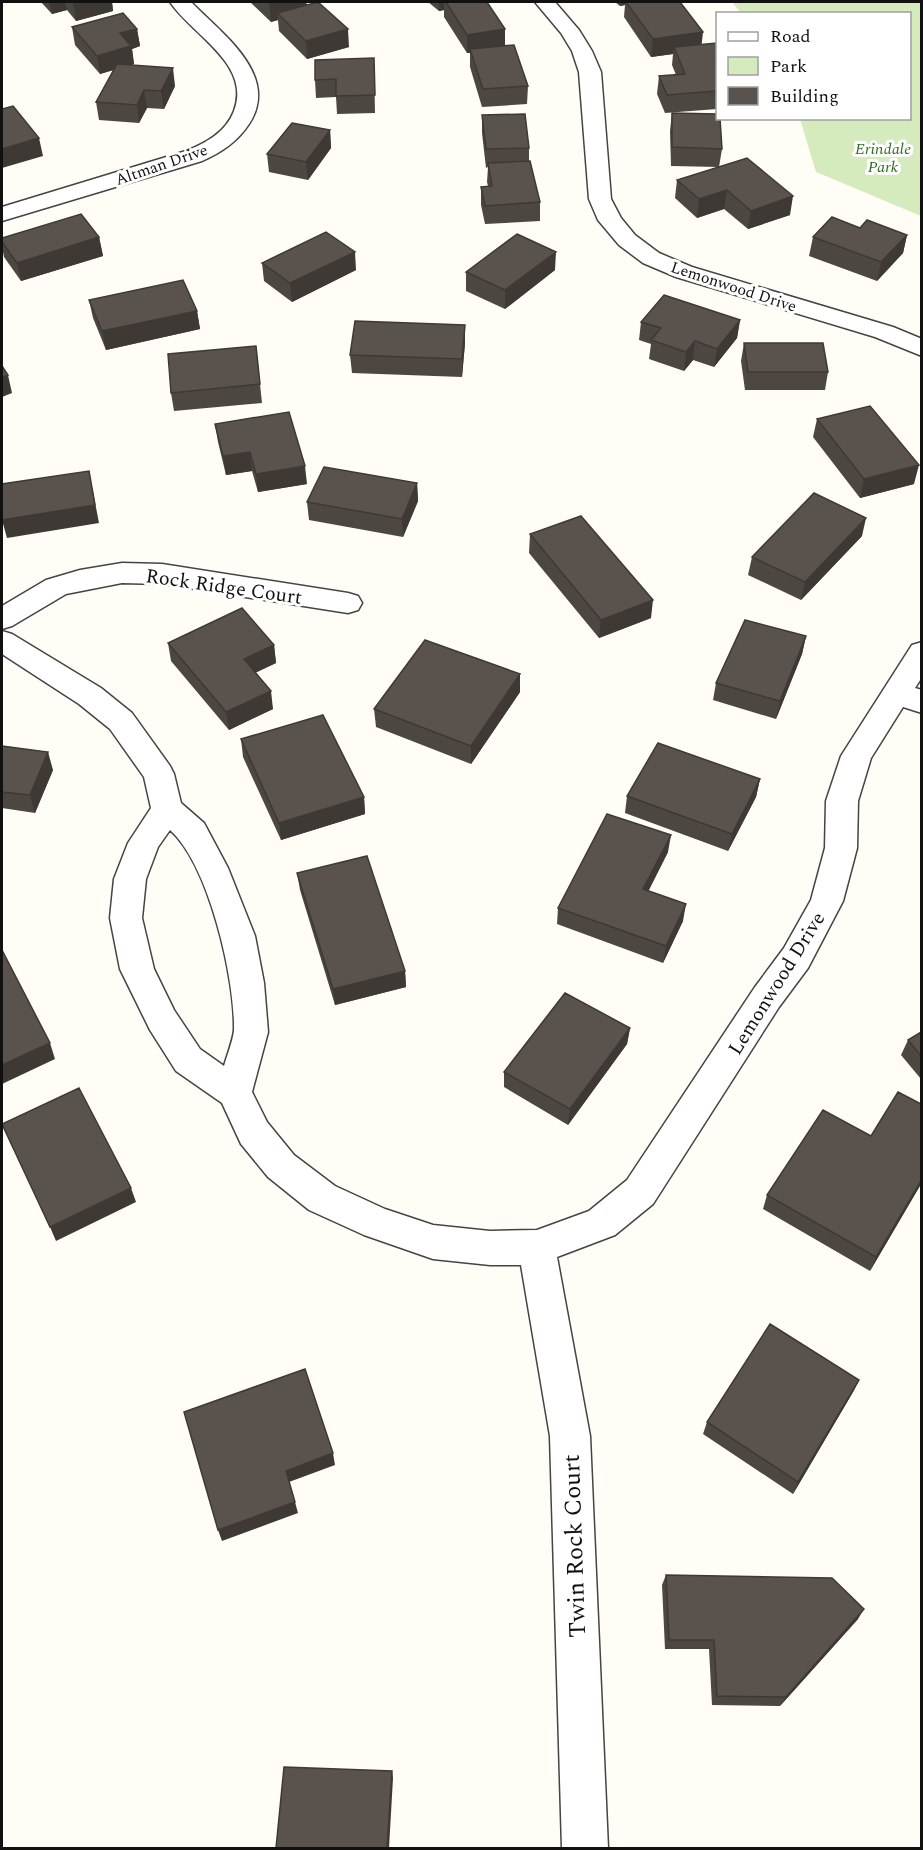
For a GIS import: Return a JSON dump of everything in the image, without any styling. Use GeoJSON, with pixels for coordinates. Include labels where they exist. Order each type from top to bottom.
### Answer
{"type":"FeatureCollection","features":[{"type":"Feature","properties":{"kind":"street","name":"Altman Drive"},"geometry":{"type":"LineString","coordinates":[[2,214],[189,158],[222,142],[238,125],[247,107],[249,90],[246,76],[237,62],[180,2]]}},
{"type":"Feature","properties":{"kind":"street","name":"Lemonwood Drive"},"geometry":{"type":"LineString","coordinates":[[545,2],[569,30],[582,51],[590,72],[600,199],[610,220],[627,240],[651,258],[684,272],[884,332],[921,349]]}},
{"type":"Feature","properties":{"kind":"street","name":"Rock Ridge Court"},"geometry":{"type":"LineString","coordinates":[[2,620],[56,587],[80,580],[122,573],[162,574],[348,603]]}},
{"type":"Feature","properties":{"kind":"street"},"geometry":{"type":"LineString","coordinates":[[2,641],[90,696],[121,721],[159,774],[167,809],[193,832],[212,868],[238,936],[247,983],[251,1032],[234,1092],[188,1060],[162,1020],[137,969],[126,918],[130,879],[144,843],[167,809]]}},
{"type":"Feature","properties":{"kind":"street","name":"Lemonwood Drive"},"geometry":{"type":"LineString","coordinates":[[234,1092],[254,1133],[281,1166],[322,1198],[378,1223],[433,1242],[490,1248],[537,1247],[602,1223],[640,1192],[796,958],[827,901],[841,848],[842,801],[856,756],[908,697],[921,652]]}},
{"type":"Feature","properties":{"kind":"street","name":"Twin Rock Court"},"geometry":{"type":"LineString","coordinates":[[537,1247],[570,1436],[585,1848]]}},
{"type":"Feature","properties":{"kind":"green space","name":"Erindale Park"},"geometry":{"type":"Polygon","coordinates":[[[732,2],[921,2],[921,216],[816,172],[800,120],[911,120],[911,12],[740,12],[732,2]]]}},
{"type":"Feature","properties":{"kind":"building"},"geometry":{"type":"Polygon","coordinates":[[[318,2],[348,29],[306,41],[277,13],[318,2]]]}},
{"type":"Feature","properties":{"kind":"building"},"geometry":{"type":"Polygon","coordinates":[[[446,2],[487,2],[505,29],[467,35],[446,2]]]}},
{"type":"Feature","properties":{"kind":"building"},"geometry":{"type":"Polygon","coordinates":[[[626,2],[680,2],[703,32],[653,39],[626,2]]]}},
{"type":"Feature","properties":{"kind":"building"},"geometry":{"type":"Polygon","coordinates":[[[123,13],[137,29],[120,33],[131,46],[97,56],[72,27],[123,13]]]}},
{"type":"Feature","properties":{"kind":"building"},"geometry":{"type":"Polygon","coordinates":[[[716,43],[716,91],[667,95],[659,76],[685,74],[674,47],[716,43]]]}},
{"type":"Feature","properties":{"kind":"building"},"geometry":{"type":"Polygon","coordinates":[[[514,45],[528,86],[483,89],[470,49],[514,45]]]}},
{"type":"Feature","properties":{"kind":"building"},"geometry":{"type":"Polygon","coordinates":[[[374,58],[375,95],[336,96],[336,79],[315,80],[315,60],[374,58]]]}},
{"type":"Feature","properties":{"kind":"building"},"geometry":{"type":"Polygon","coordinates":[[[117,64],[173,68],[161,91],[144,90],[137,105],[96,102],[117,64]]]}},
{"type":"Feature","properties":{"kind":"building"},"geometry":{"type":"Polygon","coordinates":[[[13,106],[39,138],[2,149],[2,109],[13,106]]]}},
{"type":"Feature","properties":{"kind":"building"},"geometry":{"type":"Polygon","coordinates":[[[672,113],[716,114],[716,120],[720,120],[722,149],[672,147],[672,113]]]}},
{"type":"Feature","properties":{"kind":"building"},"geometry":{"type":"Polygon","coordinates":[[[525,114],[529,148],[486,149],[482,115],[525,114]]]}},
{"type":"Feature","properties":{"kind":"building"},"geometry":{"type":"Polygon","coordinates":[[[292,123],[330,130],[306,162],[267,154],[292,123]]]}},
{"type":"Feature","properties":{"kind":"building"},"geometry":{"type":"Polygon","coordinates":[[[747,158],[793,196],[751,211],[727,190],[699,199],[677,180],[747,158]]]}},
{"type":"Feature","properties":{"kind":"building"},"geometry":{"type":"Polygon","coordinates":[[[530,161],[540,202],[485,206],[481,187],[492,186],[488,163],[530,161]]]}},
{"type":"Feature","properties":{"kind":"building"},"geometry":{"type":"Polygon","coordinates":[[[81,214],[99,237],[17,263],[2,242],[2,238],[81,214]]]}},
{"type":"Feature","properties":{"kind":"building"},"geometry":{"type":"Polygon","coordinates":[[[832,217],[860,228],[867,220],[907,235],[881,262],[813,237],[832,217]]]}},
{"type":"Feature","properties":{"kind":"building"},"geometry":{"type":"Polygon","coordinates":[[[326,232],[355,252],[290,283],[262,263],[326,232]]]}},
{"type":"Feature","properties":{"kind":"building"},"geometry":{"type":"Polygon","coordinates":[[[517,234],[556,252],[505,290],[466,272],[517,234]]]}},
{"type":"Feature","properties":{"kind":"building"},"geometry":{"type":"Polygon","coordinates":[[[183,280],[197,311],[102,331],[89,300],[183,280]]]}},
{"type":"Feature","properties":{"kind":"building"},"geometry":{"type":"Polygon","coordinates":[[[664,295],[740,320],[717,349],[695,341],[686,352],[651,340],[661,328],[641,322],[664,295]]]}},
{"type":"Feature","properties":{"kind":"building"},"geometry":{"type":"Polygon","coordinates":[[[355,321],[465,325],[462,359],[350,355],[355,321]]]}},
{"type":"Feature","properties":{"kind":"building"},"geometry":{"type":"Polygon","coordinates":[[[744,343],[823,343],[828,372],[748,372],[744,343]]]}},
{"type":"Feature","properties":{"kind":"building"},"geometry":{"type":"Polygon","coordinates":[[[256,346],[260,384],[171,393],[168,354],[256,346]]]}},
{"type":"Feature","properties":{"kind":"building"},"geometry":{"type":"Polygon","coordinates":[[[2,366],[8,375],[2,377],[2,366]]]}},
{"type":"Feature","properties":{"kind":"building"},"geometry":{"type":"Polygon","coordinates":[[[870,406],[919,465],[864,479],[817,419],[870,406]]]}},
{"type":"Feature","properties":{"kind":"building"},"geometry":{"type":"Polygon","coordinates":[[[289,412],[305,466],[256,474],[250,452],[223,456],[215,424],[289,412]]]}},
{"type":"Feature","properties":{"kind":"building"},"geometry":{"type":"Polygon","coordinates":[[[324,467],[417,483],[402,519],[307,502],[324,467]]]}},
{"type":"Feature","properties":{"kind":"building"},"geometry":{"type":"Polygon","coordinates":[[[89,471],[95,505],[2,520],[2,484],[89,471]]]}},
{"type":"Feature","properties":{"kind":"building"},"geometry":{"type":"Polygon","coordinates":[[[814,493],[866,518],[805,582],[752,557],[814,493]]]}},
{"type":"Feature","properties":{"kind":"building"},"geometry":{"type":"Polygon","coordinates":[[[581,516],[653,600],[601,620],[530,534],[581,516]]]}},
{"type":"Feature","properties":{"kind":"building"},"geometry":{"type":"Polygon","coordinates":[[[242,608],[274,645],[244,659],[271,691],[226,712],[168,643],[242,608]]]}},
{"type":"Feature","properties":{"kind":"building"},"geometry":{"type":"Polygon","coordinates":[[[745,620],[806,636],[780,701],[716,683],[745,620]]]}},
{"type":"Feature","properties":{"kind":"building"},"geometry":{"type":"Polygon","coordinates":[[[425,640],[520,674],[471,746],[374,709],[425,640]]]}},
{"type":"Feature","properties":{"kind":"building"},"geometry":{"type":"Polygon","coordinates":[[[323,715],[364,797],[279,823],[241,739],[323,715]]]}},
{"type":"Feature","properties":{"kind":"building"},"geometry":{"type":"Polygon","coordinates":[[[658,743],[760,779],[732,834],[627,796],[658,743]]]}},
{"type":"Feature","properties":{"kind":"building"},"geometry":{"type":"Polygon","coordinates":[[[2,746],[48,752],[30,795],[2,792],[2,746]]]}},
{"type":"Feature","properties":{"kind":"building"},"geometry":{"type":"Polygon","coordinates":[[[607,814],[671,835],[643,889],[686,904],[666,946],[558,908],[607,814]]]}},
{"type":"Feature","properties":{"kind":"building"},"geometry":{"type":"Polygon","coordinates":[[[367,856],[405,971],[333,989],[297,873],[367,856]]]}},
{"type":"Feature","properties":{"kind":"building"},"geometry":{"type":"Polygon","coordinates":[[[2,950],[50,1043],[2,1065],[2,950]]]}},
{"type":"Feature","properties":{"kind":"building"},"geometry":{"type":"Polygon","coordinates":[[[565,993],[630,1028],[570,1109],[504,1072],[565,993]]]}},
{"type":"Feature","properties":{"kind":"building"},"geometry":{"type":"Polygon","coordinates":[[[921,1032],[921,1056],[908,1040],[921,1032]]]}},
{"type":"Feature","properties":{"kind":"building"},"geometry":{"type":"Polygon","coordinates":[[[79,1088],[131,1188],[50,1227],[2,1124],[79,1088]]]}},
{"type":"Feature","properties":{"kind":"building"},"geometry":{"type":"Polygon","coordinates":[[[898,1092],[921,1104],[921,1181],[876,1257],[767,1195],[823,1110],[871,1136],[898,1092]]]}},
{"type":"Feature","properties":{"kind":"building"},"geometry":{"type":"Polygon","coordinates":[[[770,1324],[859,1380],[798,1482],[707,1422],[770,1324]]]}},
{"type":"Feature","properties":{"kind":"building"},"geometry":{"type":"Polygon","coordinates":[[[305,1369],[333,1453],[286,1471],[295,1502],[218,1530],[184,1412],[305,1369]]]}},
{"type":"Feature","properties":{"kind":"building"},"geometry":{"type":"Polygon","coordinates":[[[666,1575],[832,1578],[864,1609],[786,1697],[717,1696],[714,1640],[669,1640],[666,1575]]]}},
{"type":"Feature","properties":{"kind":"building"},"geometry":{"type":"Polygon","coordinates":[[[284,1767],[392,1771],[387,1848],[276,1848],[284,1767]]]}}]}
